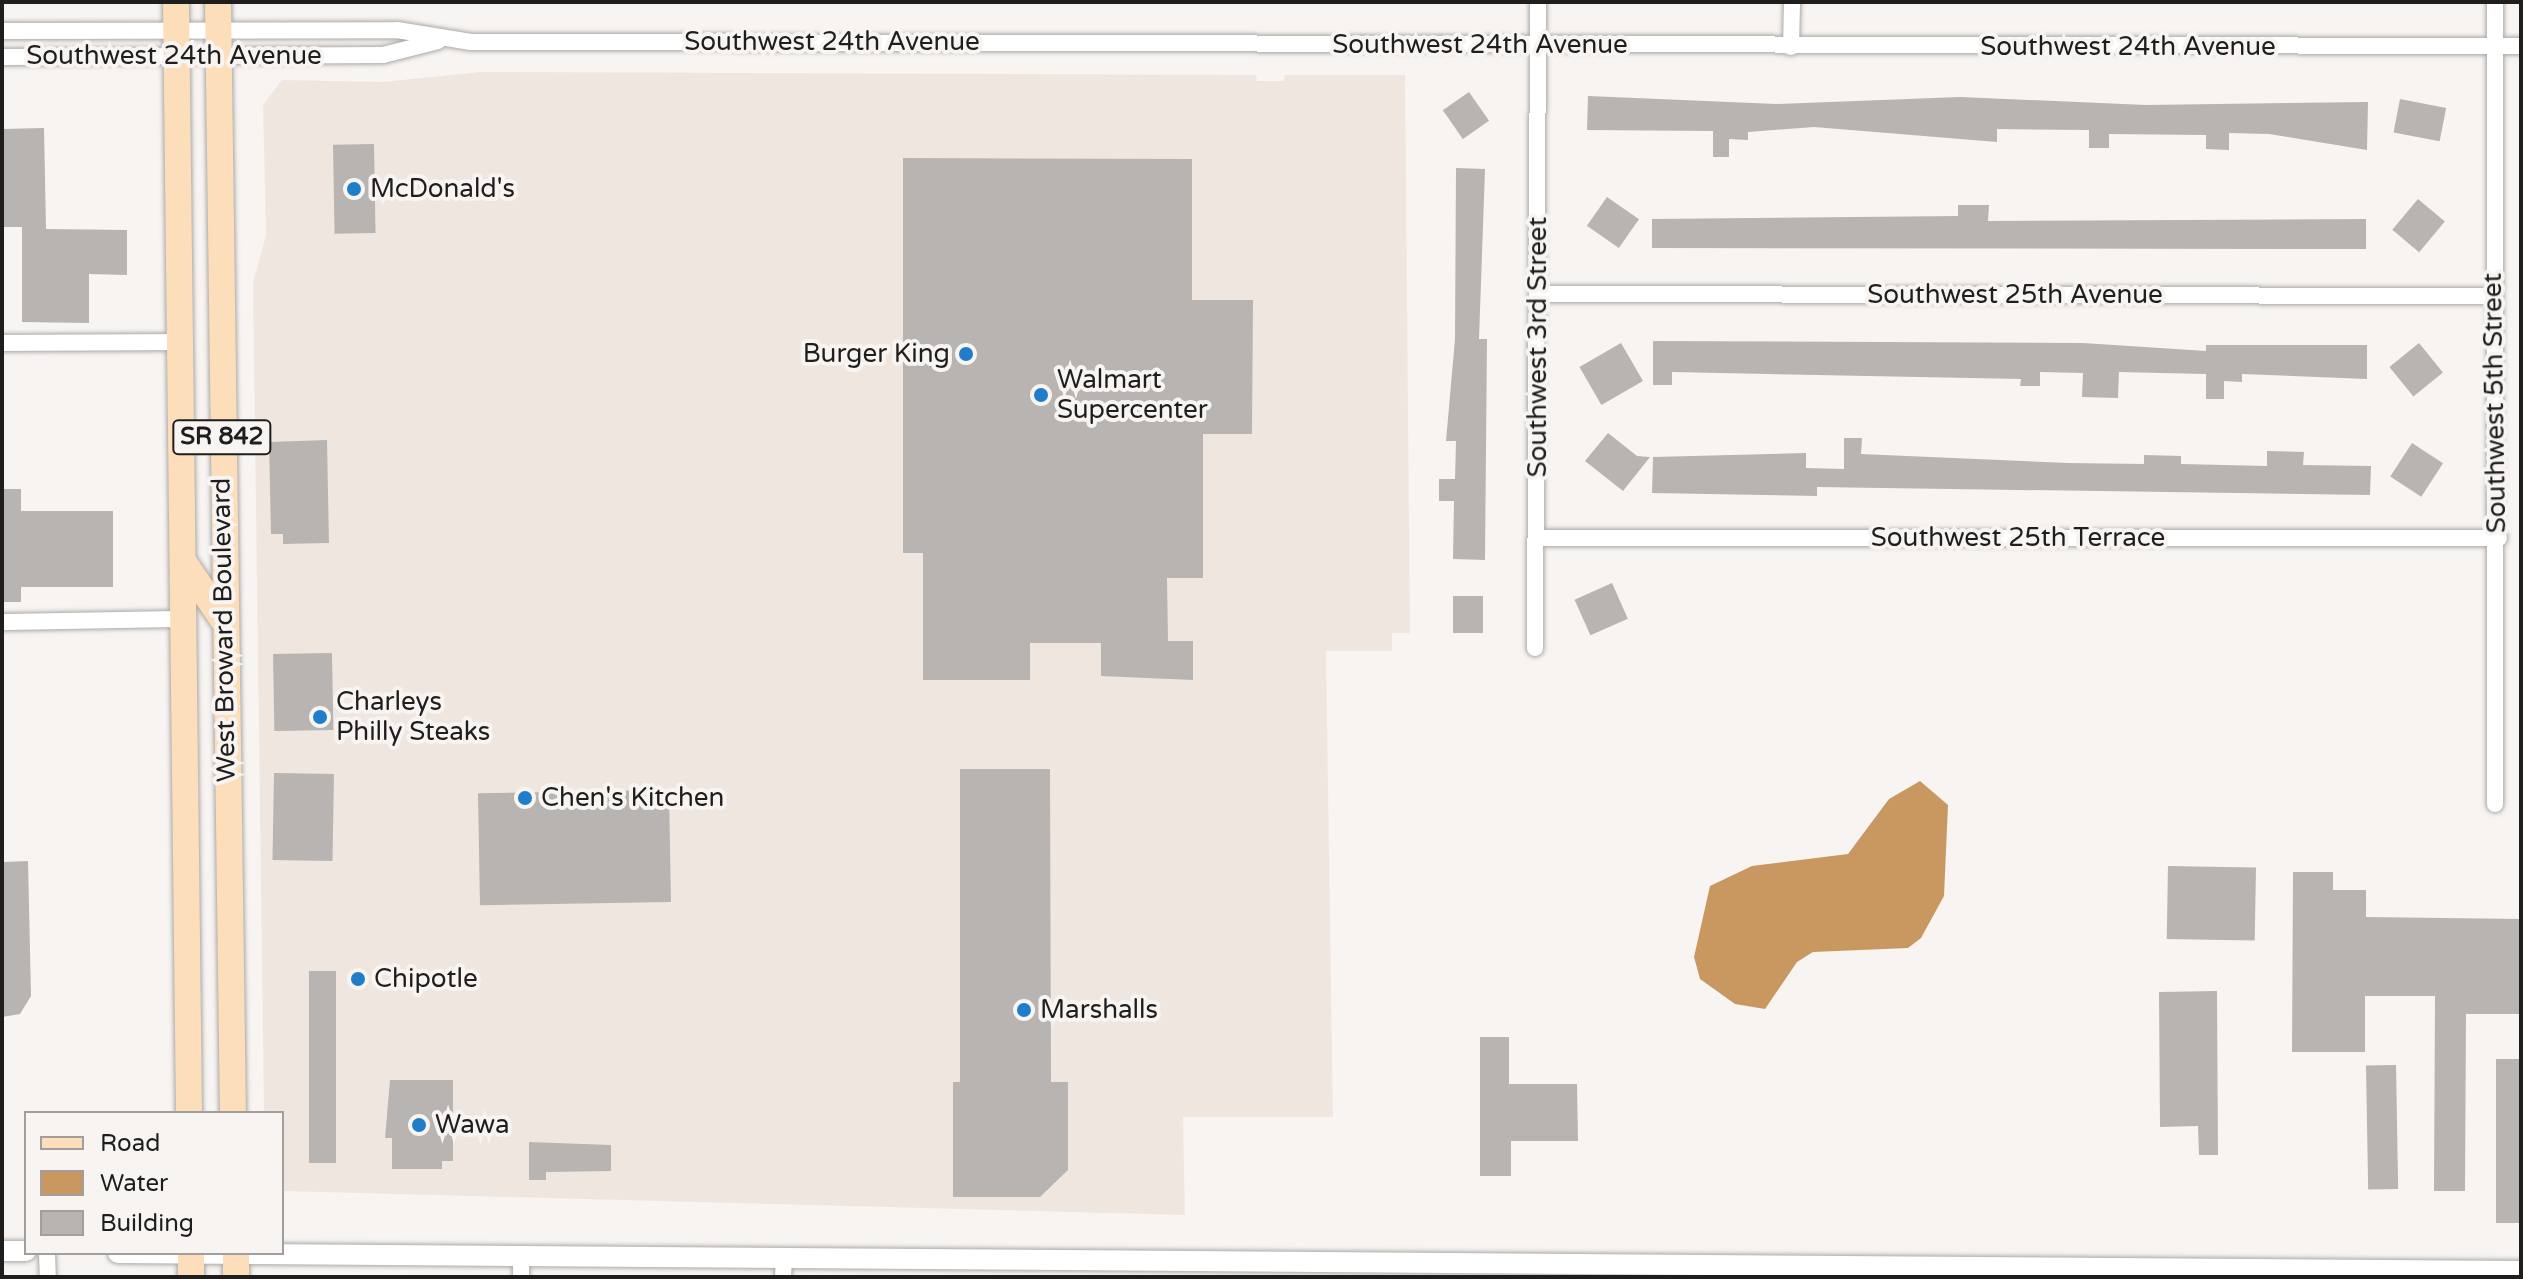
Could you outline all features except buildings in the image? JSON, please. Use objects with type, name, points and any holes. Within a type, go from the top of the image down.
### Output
[{"type":"main road","name":"West Broward Boulevard","points":[[176,2],[177,342],[189,1111]]},
{"type":"main road","name":"West Broward Boulevard","points":[[218,15],[223,620],[233,1111]]},
{"type":"main road","points":[[181,556],[223,620]]},
{"type":"street","name":"Southwest 3rd Street","points":[[1535,648],[1538,2]]},
{"type":"street","points":[[1791,47],[1792,2]]},
{"type":"street","name":"Southwest 5th Street","points":[[2495,2],[2492,296],[2499,538],[2495,804]]},
{"type":"street","name":"Southwest 24th Avenue","points":[[2,31],[176,29],[218,15],[397,30],[440,41]]},
{"type":"street","name":"Southwest 24th Avenue","points":[[2,57],[383,55],[440,41],[1791,47],[2521,46]]},
{"type":"street","name":"Southwest 25th Avenue","points":[[1538,294],[2492,296]]},
{"type":"street","points":[[2,343],[177,342]]},
{"type":"street","name":"Southwest 25th Terrace","points":[[1537,538],[2499,538]]},
{"type":"street","points":[[2,622],[182,619]]},
{"type":"street","points":[[2,1251],[24,1251]]},
{"type":"street","points":[[134,1255],[191,1262],[236,1263],[521,1254],[784,1267],[1871,1274],[2521,1271]]},
{"type":"street","points":[[521,1254],[521,1277]]},
{"type":"street","points":[[47,1255],[48,1277]]},
{"type":"shaded area","points":[[480,72],[1256,75],[1257,81],[1284,81],[1285,75],[1405,75],[1410,633],[1392,633],[1392,651],[1326,651],[1333,1117],[1183,1117],[1185,1215],[284,1191],[284,1111],[264,1111],[253,283],[266,235],[263,105],[282,80],[383,82]]},
{"type":"water","points":[[1920,781],[1948,805],[1944,896],[1921,938],[1908,948],[1813,952],[1797,962],[1765,1009],[1735,1004],[1700,979],[1694,957],[1710,886],[1752,866],[1848,854],[1889,799]]},
{"type":"place","name":"McDonald's","points":[[354,189]]},
{"type":"place","name":"Burger King","points":[[966,354]]},
{"type":"place","name":"Walmart Supercenter","points":[[1041,395]]},
{"type":"place","name":"Charleys Philly Steaks","points":[[320,717]]},
{"type":"place","name":"Chen's Kitchen","points":[[525,798]]},
{"type":"place","name":"Chipotle","points":[[358,979]]},
{"type":"place","name":"Marshalls","points":[[1024,1010]]},
{"type":"place","name":"Wawa","points":[[419,1125]]}]
